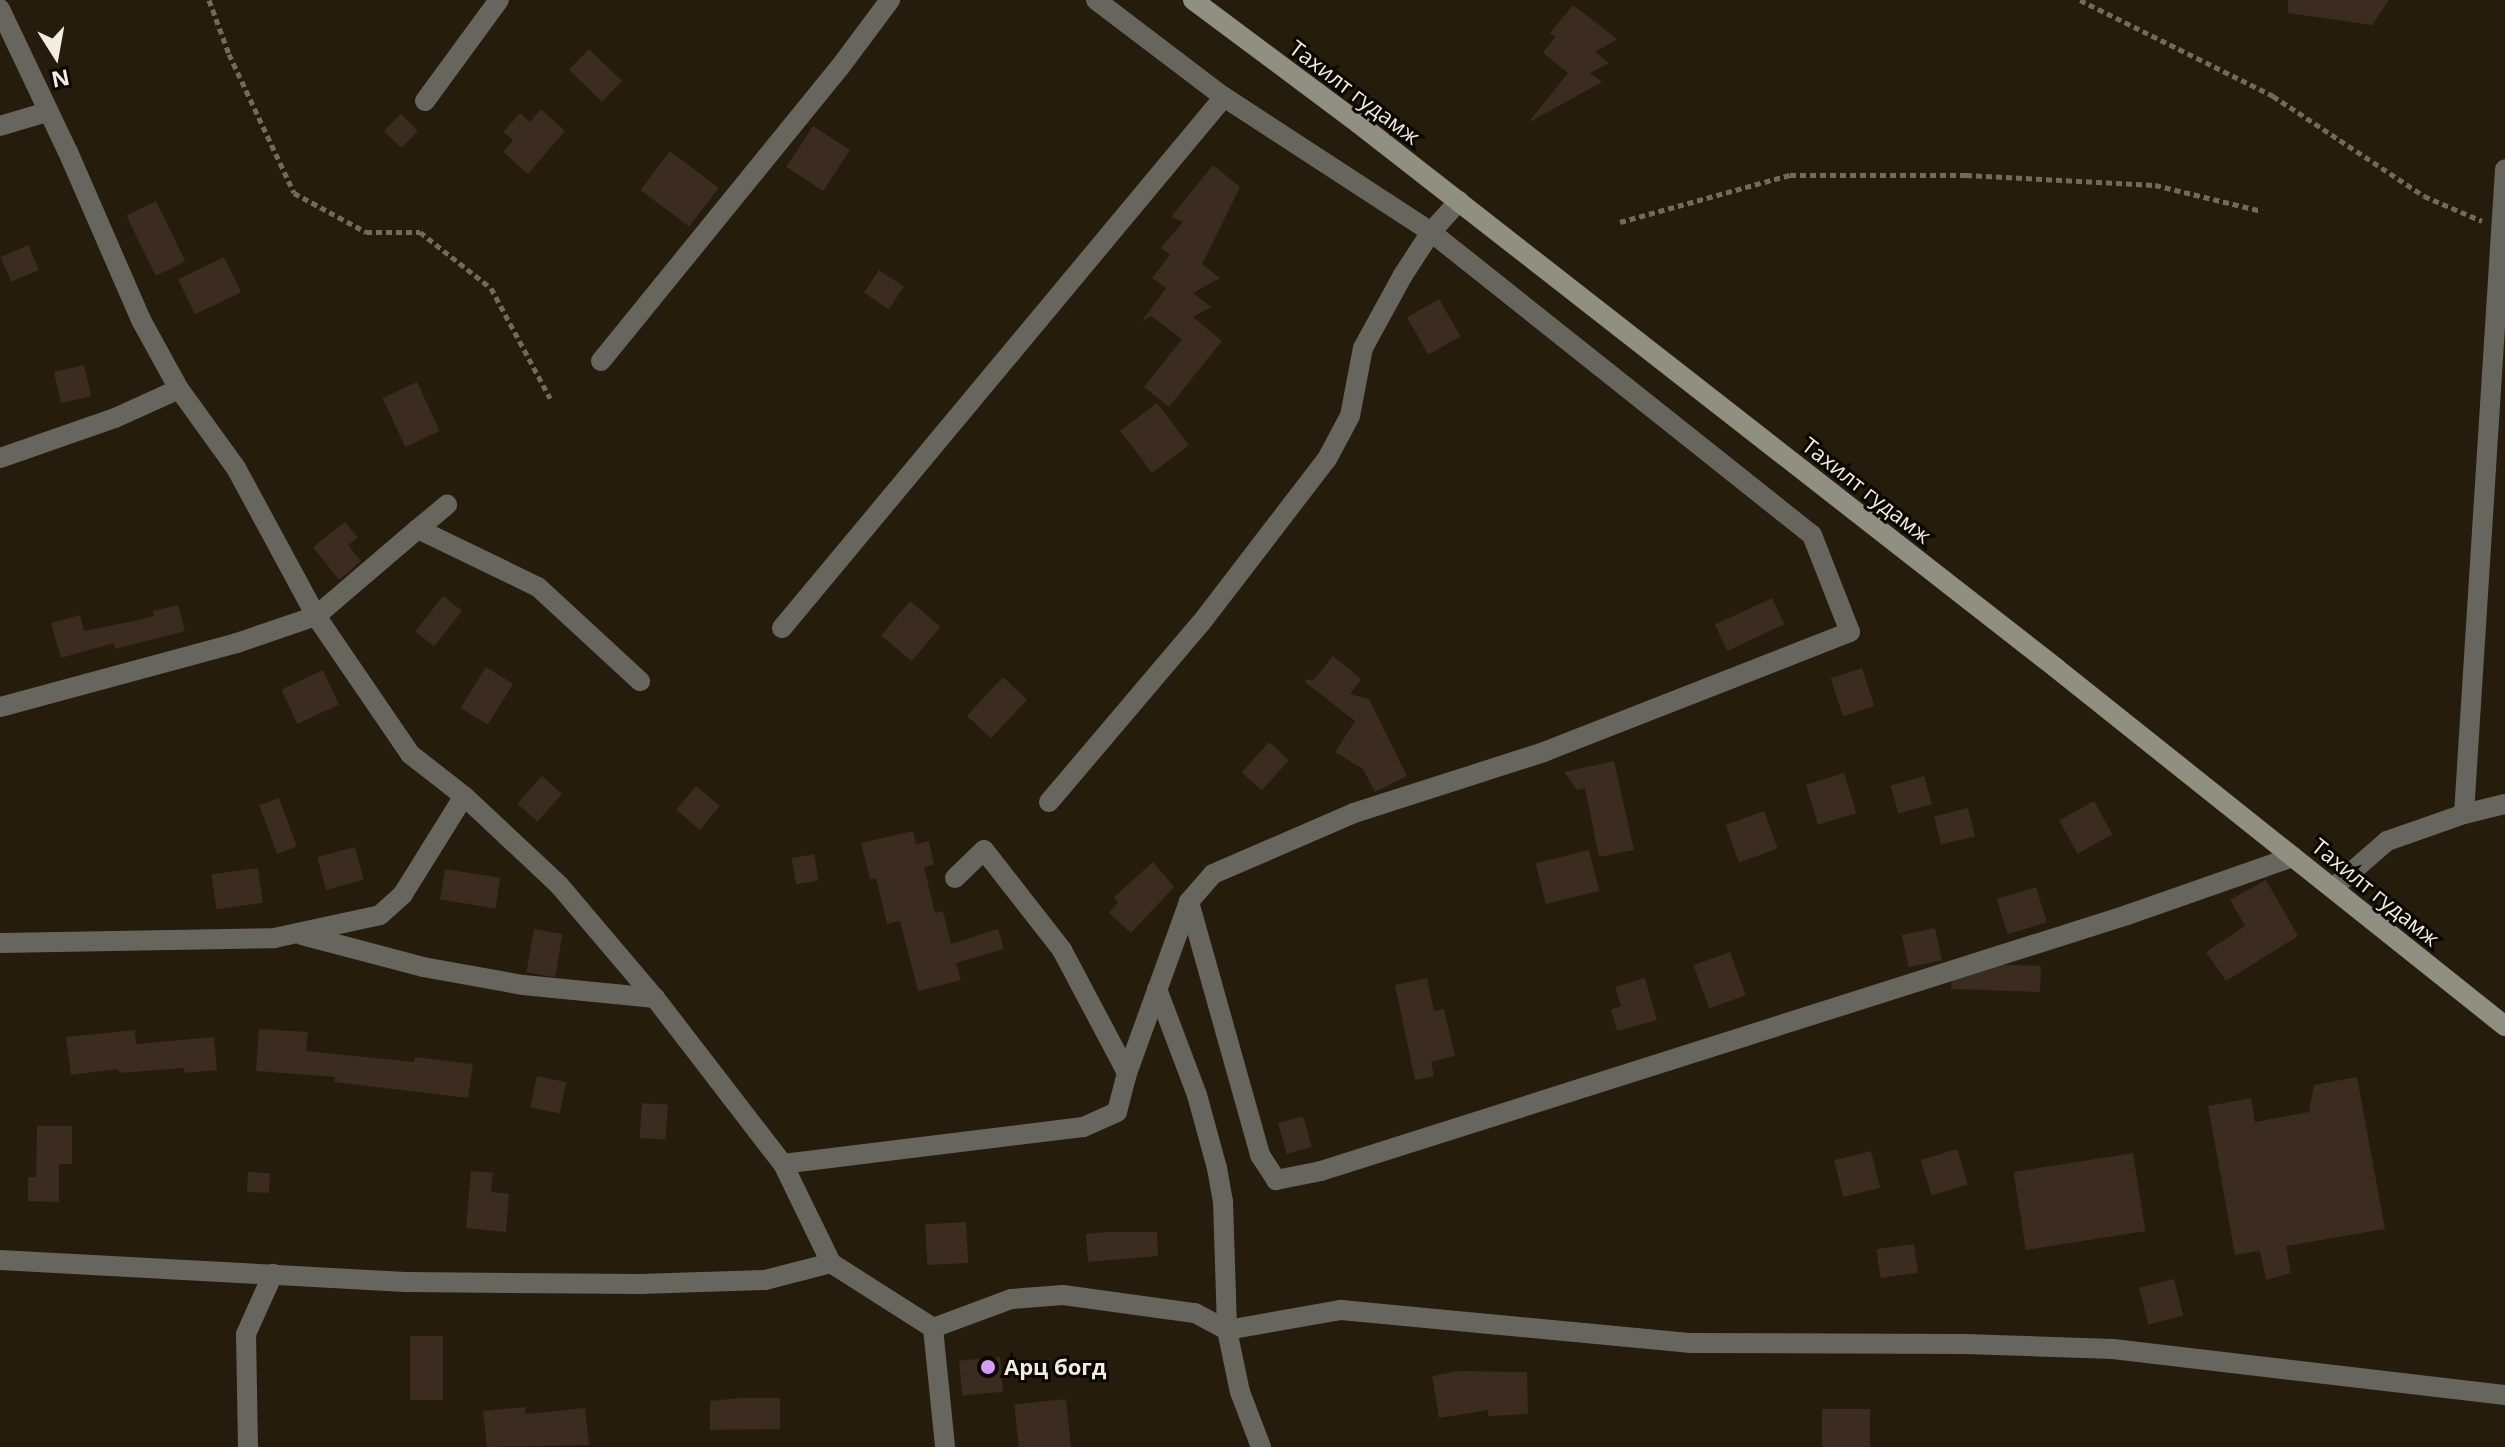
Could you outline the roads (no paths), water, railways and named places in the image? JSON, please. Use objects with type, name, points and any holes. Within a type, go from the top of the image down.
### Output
[{"type":"main road","name":"Тахилт гудамж","points":[[1193,0],[1459,201],[2505,1026]]},
{"type":"street","points":[[425,101],[499,0]]},
{"type":"street","points":[[601,361],[840,67],[890,0]]},
{"type":"street","points":[[783,1164],[1083,1127],[1117,1112],[1127,1073],[1189,902],[1213,874],[1354,813],[1544,752],[1850,632],[1812,535],[1431,232],[1224,97],[1096,0]]},
{"type":"street","points":[[0,9],[68,152],[141,320],[179,389],[236,468],[316,616],[410,754],[464,796],[559,885],[655,998],[783,1164],[831,1263],[933,1328]]},
{"type":"street","points":[[782,628],[1224,97]]},
{"type":"street","points":[[0,126],[47,112]]},
{"type":"street","points":[[2464,814],[2505,169]]},
{"type":"street","points":[[1049,802],[1201,623],[1327,459],[1350,416],[1363,348],[1431,232],[1459,201]]},
{"type":"street","points":[[0,458],[115,418],[179,389]]},
{"type":"street","points":[[0,707],[237,643],[316,616],[447,505]]},
{"type":"street","points":[[418,529],[538,587],[640,681]]},
{"type":"street","points":[[0,943],[274,938],[380,915],[403,894],[464,796]]},
{"type":"street","points":[[2333,888],[2387,841],[2464,814],[2504,806]]},
{"type":"street","points":[[955,878],[984,850],[1062,950],[1127,1073]]},
{"type":"street","points":[[1189,902],[1260,1155],[1276,1180],[1321,1171],[1549,1099],[2127,915],[2293,857]]},
{"type":"street","points":[[297,934],[437,970],[523,985],[655,998]]},
{"type":"street","points":[[1157,989],[1197,1095],[1217,1168],[1223,1201],[1227,1330],[1240,1392],[1261,1447]]},
{"type":"street","points":[[0,1260],[405,1282],[640,1284],[765,1280],[831,1263]]},
{"type":"street","points":[[248,1447],[246,1334],[273,1274]]},
{"type":"street","points":[[933,1328],[1011,1299],[1063,1295],[1195,1313],[1227,1330],[1341,1310],[1691,1343],[1964,1344],[2113,1349],[2505,1395]]},
{"type":"street","points":[[933,1328],[945,1447]]},
{"type":"place","name":"Арц богд","points":[[988,1367]]}]
